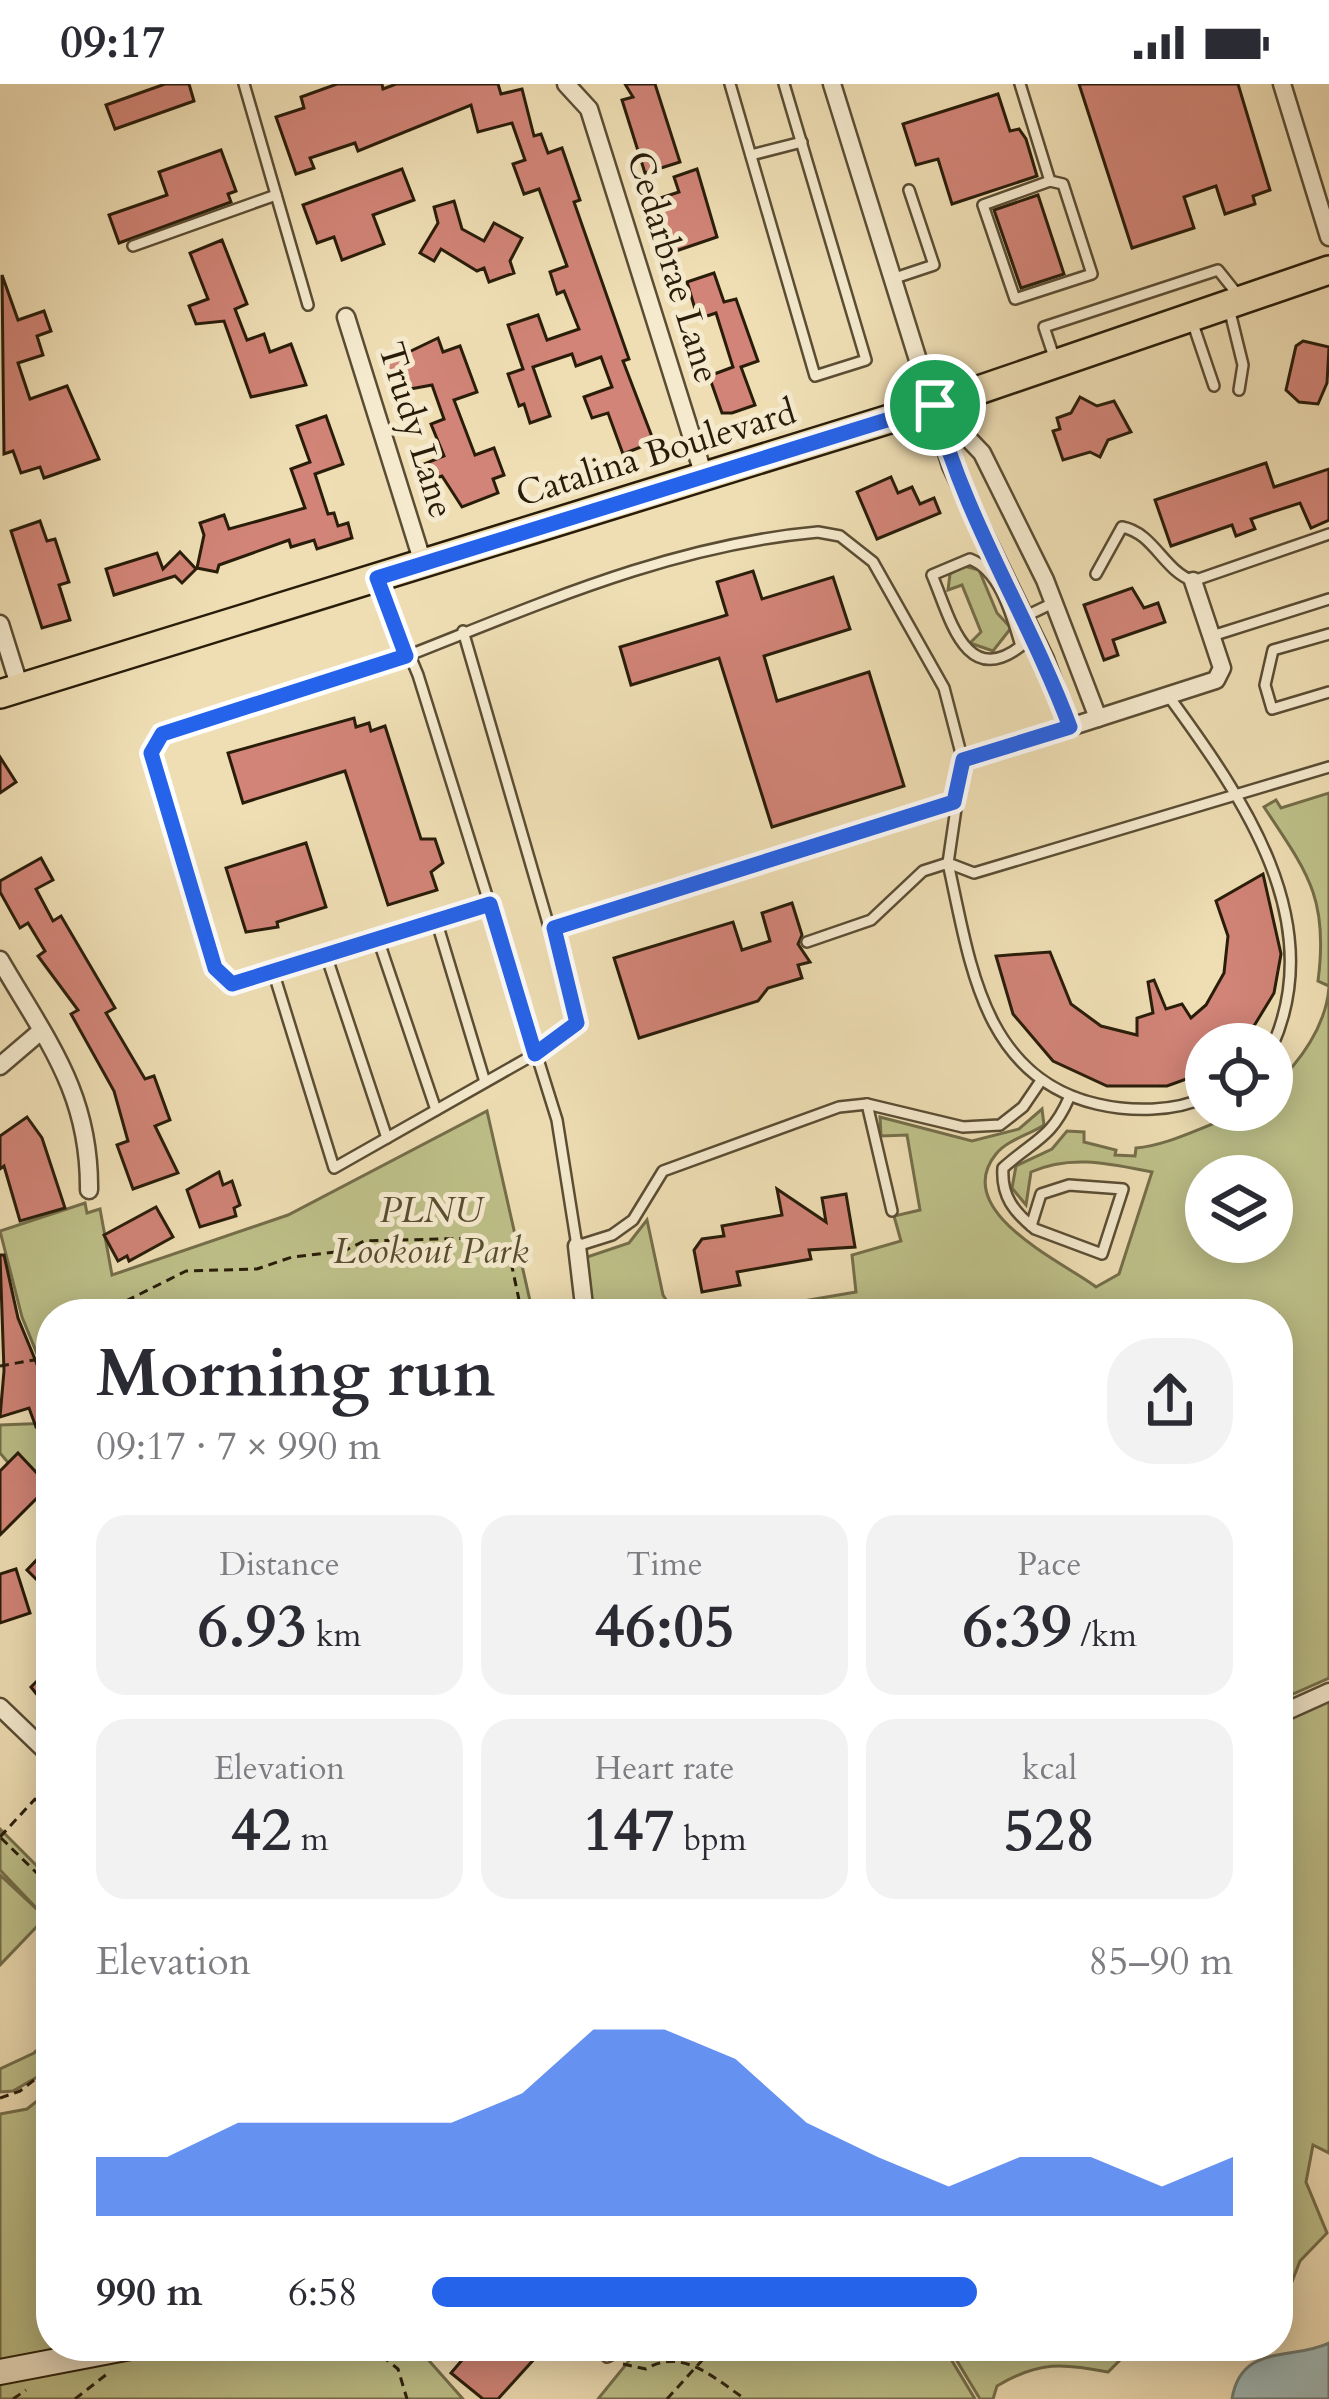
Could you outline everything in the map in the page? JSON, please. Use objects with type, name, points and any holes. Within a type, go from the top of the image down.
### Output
[{"type":"main road","name":"Catalina Boulevard","points":[[10,691],[935,405],[1329,270]]},
{"type":"street","name":"Cedarbrae Lane","points":[[566,84],[590,109],[704,476]]},
{"type":"street","points":[[832,84],[951,466],[1017,618],[1045,659],[1070,727],[1216,680],[1222,668],[1193,581]]},
{"type":"street","points":[[1282,84],[1329,237]]},
{"type":"street","name":"Trudy Lane","points":[[346,317],[423,563]]},
{"type":"street","points":[[935,405],[982,453],[1045,580],[1098,718]]},
{"type":"street","points":[[0,624],[10,691]]},
{"type":"street","points":[[0,960],[72,1084],[89,1140],[89,1190]]},
{"type":"street","points":[[0,1066],[41,1031]]},
{"type":"street","points":[[577,1246],[583,1299]]},
{"type":"street","points":[[1293,1708],[1329,1692]]},
{"type":"street","points":[[0,1707],[36,1742]]},
{"type":"street","points":[[0,2372],[58,2361]]},
{"type":"lane","points":[[244,84],[308,305]]},
{"type":"lane","points":[[730,84],[815,376],[866,360],[784,84]]},
{"type":"lane","points":[[1020,84],[1050,182]]},
{"type":"lane","points":[[751,155],[802,142]]},
{"type":"lane","points":[[1050,182],[1063,184],[1092,274],[1016,299],[983,205],[1050,182]]},
{"type":"lane","points":[[895,278],[934,265],[909,190]]},
{"type":"lane","points":[[133,246],[276,196]]},
{"type":"lane","points":[[1055,362],[1044,327],[1218,270],[1234,302],[1243,364],[1239,390]]},
{"type":"lane","points":[[1190,316],[1214,386]]},
{"type":"lane","points":[[1096,574],[1122,527],[1139,530],[1180,576],[1193,581],[1329,534]]},
{"type":"lane","points":[[490,904],[232,984],[215,968],[151,753],[162,734],[406,656],[463,631],[682,555],[791,535],[840,536],[872,562],[904,626],[933,665],[963,760],[948,863],[979,998],[1000,1039],[1040,1082],[1069,1098],[1154,1110],[1185,1102]]},
{"type":"lane","points":[[970,559],[984,565],[1017,618],[1021,646],[993,662],[978,661],[963,650],[932,575],[970,559]]},
{"type":"lane","points":[[377,578],[406,656],[418,675],[568,1163],[577,1246],[611,1235],[633,1220],[663,1171],[838,1107],[867,1104],[962,1127],[1000,1125],[1023,1107],[1040,1082]]},
{"type":"lane","points":[[1212,636],[1329,599]]},
{"type":"lane","points":[[1017,618],[1053,603]]},
{"type":"lane","points":[[273,971],[334,1168],[535,1054],[577,1023],[554,928],[463,631]]},
{"type":"lane","points":[[1329,634],[1274,650],[1265,686],[1272,710],[1329,692]]},
{"type":"lane","points":[[1170,698],[1287,866]]},
{"type":"lane","points":[[963,760],[1070,727]]},
{"type":"lane","points":[[807,942],[871,920],[923,871],[948,863],[974,873],[1329,767]]},
{"type":"lane","points":[[554,928],[954,802]]},
{"type":"lane","points":[[437,923],[485,1082]]},
{"type":"lane","points":[[378,939],[436,1110]]},
{"type":"lane","points":[[326,955],[387,1138]]},
{"type":"lane","points":[[1287,1023],[1298,1006],[1303,974]]},
{"type":"lane","points":[[1031,1226],[1041,1194],[1069,1185],[1123,1189],[1102,1254],[1031,1226],[1015,1212],[1002,1186],[1003,1168],[1041,1143],[1056,1126],[1069,1098]]},
{"type":"lane","points":[[867,1104],[892,1211]]},
{"type":"path","points":[[130,1299],[186,1271],[257,1269],[396,1238],[477,1238],[511,1262],[519,1299]]},
{"type":"path","points":[[0,1366],[36,1360]]},
{"type":"path","points":[[36,1800],[0,1837],[36,1872]]},
{"type":"path","points":[[0,2098],[20,2092],[36,2079]]},
{"type":"path","points":[[389,2361],[398,2368],[407,2399]]},
{"type":"path","points":[[623,2361],[646,2368],[658,2361]]},
{"type":"path","points":[[674,2361],[697,2367],[745,2399]]},
{"type":"path","points":[[667,2399],[702,2361]]},
{"type":"path","points":[[75,2399],[100,2380]]},
{"type":"green space","points":[[964,566],[979,570],[997,613],[1011,628],[993,651],[970,643],[981,632],[962,585],[948,590],[950,574]]},
{"type":"green space","points":[[1329,793],[1329,986],[1318,981],[1320,928],[1311,887],[1264,807],[1276,800],[1281,808]]},
{"type":"green space","points":[[1329,987],[1329,1678],[1293,1694],[1293,1299],[815,1299],[856,1292],[852,1255],[901,1241],[894,1216],[920,1210],[907,1135],[881,1136],[880,1117],[972,1141],[1019,1129],[1042,1109],[1044,1125],[996,1154],[986,1175],[988,1196],[999,1216],[1018,1234],[1096,1287],[1119,1274],[1152,1172],[1091,1162],[1061,1163],[1031,1172],[1026,1205],[1012,1188],[1016,1166],[1052,1149],[1067,1131],[1084,1132],[1084,1142],[1116,1150],[1115,1155],[1135,1156],[1136,1148],[1194,1131],[1293,1131],[1293,1066],[1323,1016]]},
{"type":"green space","name":"PLNU Lookout Park","points":[[487,1111],[530,1299],[36,1299],[36,1351],[0,1231],[85,1203],[87,1213],[100,1209],[112,1275],[288,1215]]},
{"type":"green space","points":[[647,1220],[666,1299],[591,1299],[587,1257],[629,1243]]},
{"type":"green space","points":[[36,1424],[36,1496],[0,1453],[0,1425]]},
{"type":"green space","points":[[1329,1698],[1329,2153],[1313,2145],[1306,2182],[1327,2233],[1300,2261],[1293,2279],[1293,1714]]},
{"type":"green space","points":[[0,1829],[36,1865],[36,1908],[0,1870]]},
{"type":"green space","points":[[0,1875],[36,1908],[36,1927],[0,1965]]},
{"type":"green space","points":[[34,2053],[36,2078],[13,2091],[0,2092],[0,2069]]},
{"type":"green space","points":[[36,2102],[36,2361],[429,2361],[463,2399],[0,2399],[0,2114],[27,2109]]},
{"type":"green space","points":[[629,2361],[952,2361],[975,2399],[598,2399]]},
{"type":"green space","points":[[957,2361],[1119,2361],[1108,2372],[1039,2368],[997,2386],[993,2399],[980,2399]]},
{"type":"water","points":[[1329,2343],[1329,2399],[1232,2399],[1237,2381],[1257,2361],[1293,2361],[1293,2352]]},
{"type":"building","points":[[165,84],[189,84],[194,101],[115,129],[106,105]]},
{"type":"building","points":[[337,84],[382,84],[383,89],[396,84],[498,84],[501,94],[522,89],[534,136],[541,134],[548,153],[562,148],[580,200],[574,202],[629,359],[623,361],[654,442],[623,454],[608,413],[592,418],[584,397],[612,387],[601,357],[576,366],[572,354],[533,367],[550,416],[530,423],[524,404],[519,406],[508,374],[523,369],[508,325],[538,315],[547,340],[579,329],[564,291],[557,294],[550,272],[567,266],[539,189],[524,194],[513,164],[525,160],[512,123],[478,132],[471,105],[358,151],[355,143],[310,158],[314,168],[296,174],[276,117],[304,108],[301,97]]},
{"type":"building","points":[[625,84],[655,84],[680,162],[645,173],[622,100],[633,97]]},
{"type":"building","points":[[1079,84],[1238,84],[1270,190],[1253,196],[1255,204],[1225,214],[1216,186],[1184,197],[1194,228],[1132,248]]},
{"type":"building","points":[[998,94],[1010,131],[1019,129],[1026,139],[1037,176],[952,204],[938,159],[916,165],[903,124]]},
{"type":"building","points":[[221,150],[236,191],[228,194],[231,202],[119,243],[109,215],[167,195],[159,172]]},
{"type":"building","points":[[402,169],[414,200],[373,215],[384,244],[342,260],[334,237],[317,243],[303,205]]},
{"type":"building","points":[[697,169],[717,237],[670,253],[651,201],[679,192],[674,177]]},
{"type":"building","points":[[1038,195],[1064,274],[1021,288],[994,210]]},
{"type":"building","points":[[454,201],[462,229],[484,241],[494,223],[522,238],[510,261],[514,273],[489,282],[484,268],[477,271],[441,249],[434,261],[420,253],[438,223],[434,207]]},
{"type":"building","points":[[222,240],[247,304],[235,309],[247,340],[264,334],[270,352],[291,344],[306,385],[251,397],[224,321],[196,324],[189,306],[208,299],[190,253]]},
{"type":"building","points":[[714,273],[724,302],[736,299],[758,361],[741,367],[755,405],[732,413],[722,413],[709,376],[733,367],[716,313],[698,319],[687,282]]},
{"type":"building","points":[[2,275],[18,320],[44,311],[51,331],[37,336],[43,355],[18,363],[30,399],[67,386],[99,459],[44,478],[40,467],[21,473],[13,451],[4,454]]},
{"type":"building","points":[[438,338],[443,352],[460,346],[477,392],[454,400],[475,455],[494,448],[504,475],[493,479],[498,493],[462,507],[442,476],[425,482],[419,466],[444,456],[431,424],[444,419],[432,385],[394,392],[384,364]]},
{"type":"building","points":[[1303,341],[1329,347],[1327,383],[1318,404],[1299,402],[1286,390],[1296,346]]},
{"type":"building","points":[[1080,397],[1097,406],[1114,401],[1131,432],[1108,440],[1100,457],[1090,452],[1063,460],[1053,431],[1060,429],[1057,418],[1071,413]]},
{"type":"building","points":[[326,416],[343,464],[315,474],[328,514],[334,513],[338,526],[348,523],[352,538],[317,549],[314,540],[291,547],[289,540],[219,565],[217,572],[197,568],[204,535],[200,523],[224,515],[229,529],[305,508],[291,469],[310,462],[297,426]]},
{"type":"building","points":[[1266,463],[1274,487],[1329,469],[1329,520],[1311,528],[1300,503],[1251,519],[1255,529],[1236,536],[1232,525],[1171,546],[1155,500]]},
{"type":"building","points":[[891,477],[898,493],[912,487],[920,504],[934,498],[940,513],[877,539],[857,492]]},
{"type":"building","points":[[40,521],[47,541],[55,539],[69,582],[59,585],[70,620],[42,628],[11,531]]},
{"type":"building","points":[[180,552],[196,569],[182,583],[175,576],[114,595],[106,569],[157,553],[163,569]]},
{"type":"building","points":[[753,571],[762,599],[833,577],[850,629],[764,656],[777,701],[869,672],[904,786],[772,827],[719,658],[631,685],[620,647],[727,615],[717,582]]},
{"type":"building","points":[[1132,588],[1144,608],[1158,603],[1165,622],[1113,640],[1118,655],[1104,660],[1084,605]]},
{"type":"building","points":[[354,718],[356,727],[369,723],[371,731],[385,726],[421,839],[435,839],[443,863],[431,872],[437,890],[388,905],[345,771],[243,803],[228,753]]},
{"type":"building","points":[[0,757],[16,782],[0,793]]},
{"type":"building","points":[[306,843],[326,907],[277,922],[278,927],[246,932],[226,868]]},
{"type":"building","points":[[41,858],[53,880],[36,889],[53,921],[61,916],[115,1008],[106,1013],[145,1079],[154,1076],[170,1120],[155,1126],[178,1173],[133,1189],[117,1145],[128,1141],[114,1091],[71,1014],[78,1010],[38,956],[45,951],[28,923],[20,928],[0,892],[0,881]]},
{"type":"building","points":[[1263,874],[1281,954],[1274,993],[1256,1023],[1185,1023],[1185,1080],[1167,1086],[1107,1086],[1053,1061],[1013,1014],[996,956],[1050,952],[1071,1004],[1101,1026],[1137,1035],[1137,1018],[1153,1013],[1148,982],[1154,980],[1166,1009],[1182,1004],[1191,1018],[1206,1005],[1224,973],[1228,936],[1216,901]]},
{"type":"building","points":[[792,903],[802,935],[798,944],[810,962],[798,965],[802,978],[768,988],[758,1001],[639,1038],[614,958],[733,922],[742,950],[770,941],[762,913]]},
{"type":"building","points":[[27,1117],[42,1138],[65,1208],[20,1221],[4,1166],[0,1169],[0,1136]]},
{"type":"building","points":[[219,1172],[223,1185],[232,1181],[240,1205],[234,1208],[236,1216],[200,1227],[187,1190]]},
{"type":"building","points":[[777,1189],[826,1222],[822,1198],[846,1194],[855,1247],[809,1250],[811,1259],[737,1272],[740,1285],[702,1292],[694,1250],[702,1239],[724,1236],[722,1226],[782,1215]]},
{"type":"building","points":[[156,1207],[173,1237],[129,1261],[127,1256],[118,1261],[104,1235]]},
{"type":"building","points":[[0,1255],[4,1255],[18,1318],[36,1362],[36,1427],[29,1408],[0,1417],[4,1371]]},
{"type":"building","points":[[18,1453],[36,1472],[36,1499],[0,1535],[0,1471]]},
{"type":"building","points":[[16,1569],[30,1613],[0,1623],[0,1574]]},
{"type":"building","points":[[461,2361],[532,2361],[498,2399],[483,2399],[451,2373]]},
{"type":"route","points":[[935,405],[951,466],[1021,618],[1045,659],[1070,727],[963,760],[954,802],[554,928],[577,1023],[570,1033],[535,1054],[490,904],[232,984],[215,968],[151,753],[162,734],[406,656],[377,578],[935,405]]}]
